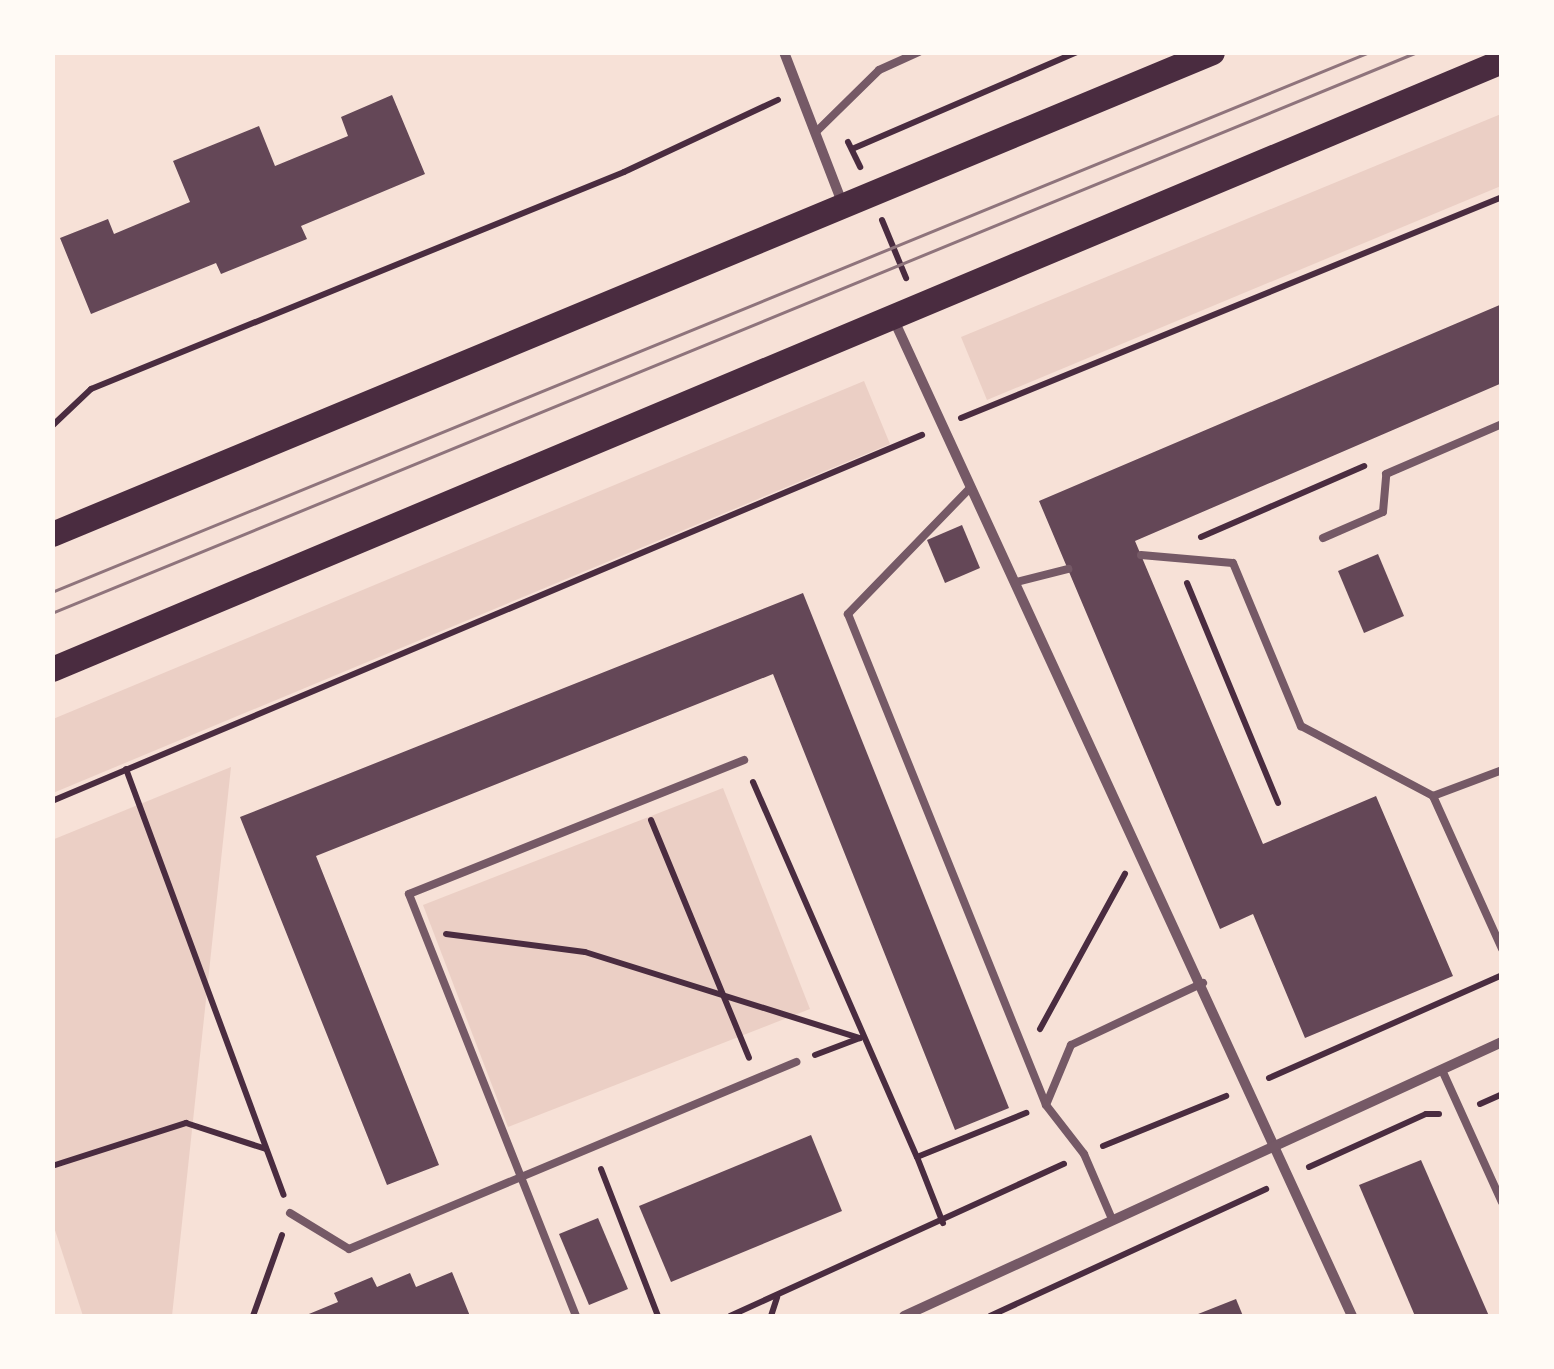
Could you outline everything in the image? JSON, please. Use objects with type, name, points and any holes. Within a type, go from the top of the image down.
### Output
[{"type":"main road","points":[[52,534],[1212,52]]},
{"type":"main road","points":[[52,669],[1502,60]]},
{"type":"street","points":[[784,52],[844,206]]},
{"type":"street","points":[[892,316],[1251,1086],[1352,1316]]},
{"type":"street","points":[[904,1316],[1502,1042]]},
{"type":"lane","points":[[816,132],[879,70],[920,52]]},
{"type":"lane","points":[[1323,538],[1383,512],[1386,474],[1502,424]]},
{"type":"lane","points":[[972,487],[848,614],[1046,1105],[1084,1154],[1112,1219]]},
{"type":"lane","points":[[1141,556],[1232,563],[1301,726],[1434,796],[1502,949]]},
{"type":"lane","points":[[1016,582],[1068,570]]},
{"type":"lane","points":[[576,1316],[516,1178],[409,894],[744,760]]},
{"type":"lane","points":[[1434,796],[1502,770]]},
{"type":"lane","points":[[1046,1105],[1071,1045],[1203,983]]},
{"type":"lane","points":[[290,1213],[350,1249],[796,1062]]},
{"type":"lane","points":[[1442,1070],[1502,1202]]},
{"type":"path","points":[[852,149],[1077,52]]},
{"type":"path","points":[[52,426],[90,389],[624,172],[800,90]]},
{"type":"path","points":[[52,801],[943,426],[1502,197]]},
{"type":"path","points":[[1278,803],[1173,549],[1374,462]]},
{"type":"path","points":[[744,760],[943,1223]]},
{"type":"path","points":[[126,770],[290,1213],[253,1316]]},
{"type":"path","points":[[646,810],[757,1078]]},
{"type":"path","points":[[1025,1054],[1076,969],[1111,888],[1143,854]]},
{"type":"path","points":[[423,932],[585,952],[861,1038]]},
{"type":"path","points":[[730,1316],[943,1223],[1084,1154],[1251,1086],[1502,975]]},
{"type":"path","points":[[796,1062],[861,1038]]},
{"type":"path","points":[[990,1316],[1426,1114],[1460,1114],[1502,1094]]},
{"type":"path","points":[[917,1157],[1046,1105]]},
{"type":"path","points":[[52,1166],[186,1124],[267,1150]]},
{"type":"path","points":[[594,1149],[658,1316]]},
{"type":"path","points":[[770,1316],[778,1297]]},
{"type":"shaded area","points":[[1501,114],[1501,186],[987,400],[961,337]]},
{"type":"shaded area","points":[[864,381],[890,444],[53,793],[53,719]]},
{"type":"shaded area","points":[[231,767],[172,1316],[83,1316],[53,1224],[52,840]]},
{"type":"shaded area","points":[[723,788],[810,1009],[508,1127],[423,905]]},
{"type":"building","points":[[392,95],[425,174],[301,226],[307,239],[221,274],[216,263],[91,314],[60,238],[108,219],[114,234],[190,202],[173,161],[259,126],[275,166],[348,136],[341,117]]},
{"type":"building","points":[[1502,304],[1502,383],[1135,541],[1263,844],[1376,796],[1453,976],[1305,1038],[1253,914],[1220,929],[1039,501]]},
{"type":"building","points":[[962,525],[980,568],[945,583],[927,540]]},
{"type":"building","points":[[1378,554],[1404,616],[1364,633],[1338,571]]},
{"type":"building","points":[[803,593],[1009,1108],[955,1130],[773,674],[316,856],[439,1165],[387,1185],[240,817]]},
{"type":"building","points":[[811,1135],[842,1211],[671,1282],[639,1206]]},
{"type":"building","points":[[1421,1160],[1489,1316],[1415,1316],[1359,1185]]},
{"type":"building","points":[[598,1218],[628,1289],[589,1305],[559,1234]]},
{"type":"building","points":[[452,1272],[470,1316],[304,1316],[338,1302],[334,1293],[372,1277],[377,1287],[410,1273],[416,1287]]},
{"type":"building","points":[[1236,1299],[1243,1316],[1193,1316]]},
{"type":"tram line","points":[[52,592],[1369,52]]},
{"type":"tram line","points":[[52,613],[1417,52]]}]
